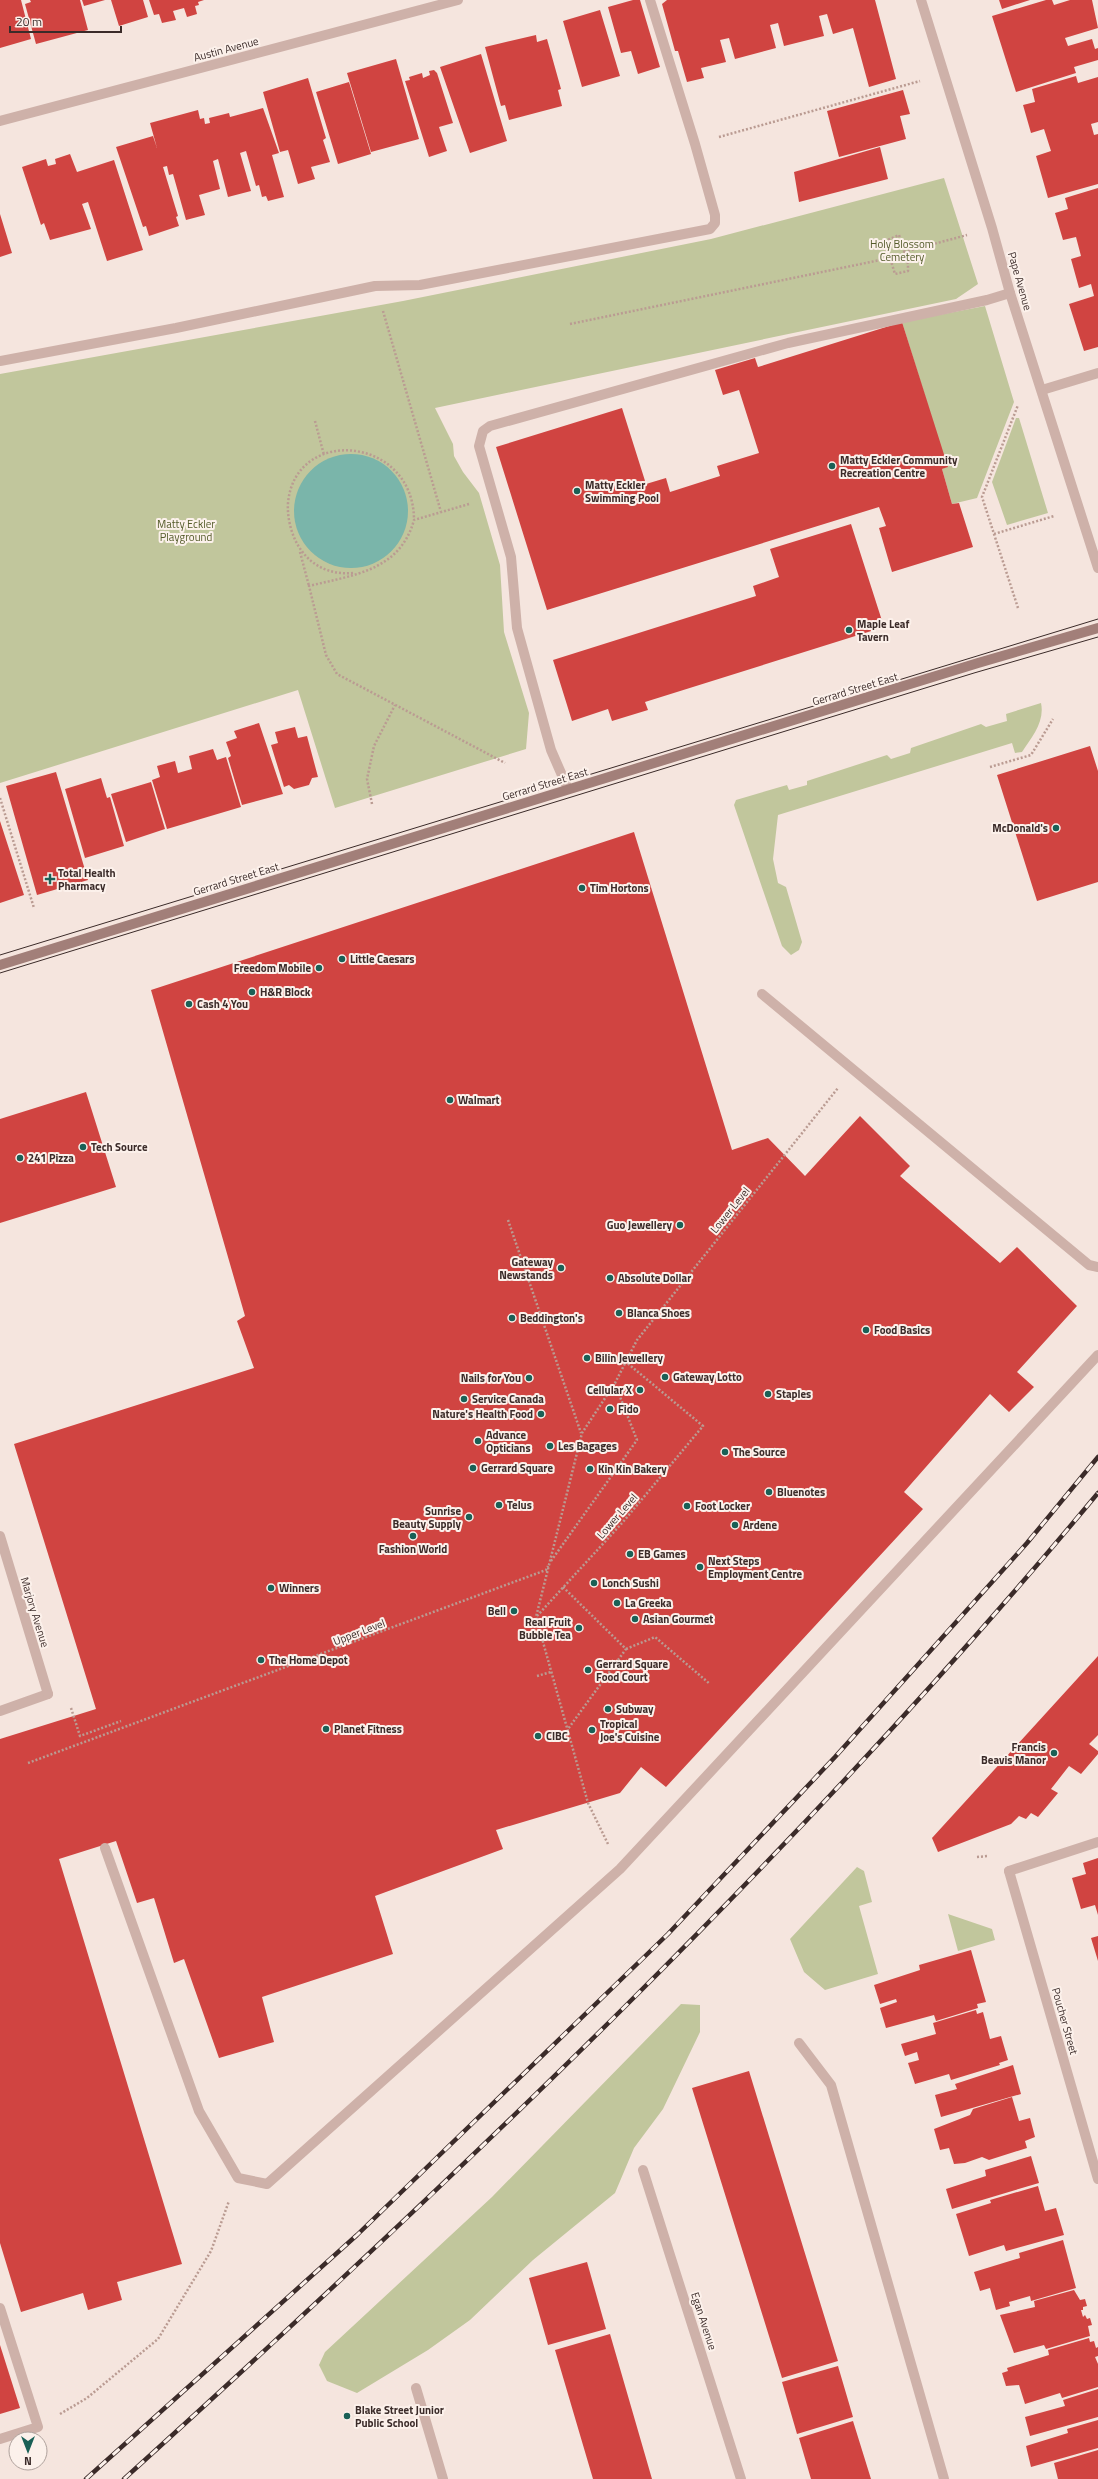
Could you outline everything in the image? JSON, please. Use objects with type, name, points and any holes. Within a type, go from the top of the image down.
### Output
[{"type":"main road","name":"Gerrard Street East","points":[[0,965],[568,789],[1098,628]]},
{"type":"street","name":"Austin Avenue","points":[[0,122],[458,0]]},
{"type":"street","points":[[0,361],[176,328],[376,286],[420,285],[710,229],[715,223],[715,215],[695,144],[650,0]]},
{"type":"street","name":"Pape Avenue","points":[[922,0],[992,228],[1010,293],[1098,568]]},
{"type":"street","points":[[568,789],[551,750],[516,628],[511,557],[479,446],[483,431],[490,426],[788,343],[987,300],[1010,293]]},
{"type":"street","points":[[1042,390],[1098,372]]},
{"type":"street","points":[[762,994],[1028,1216],[1090,1265],[1098,1267]]},
{"type":"street","points":[[105,1848],[199,2111],[238,2178],[268,2184],[620,1869],[1098,1354]]},
{"type":"street","name":"Marjory Avenue","points":[[0,1536],[48,1694],[0,1710]]},
{"type":"street","name":"Poucher Street","points":[[1098,1842],[1009,1871],[1098,2179]]},
{"type":"street","points":[[799,2043],[831,2085],[944,2479]]},
{"type":"street","name":"Egan Avenue","points":[[643,2170],[741,2479]]},
{"type":"street","points":[[0,2308],[38,2427],[0,2439]]},
{"type":"street","points":[[416,2388],[443,2479]]},
{"type":"path","points":[[695,144],[921,81]]},
{"type":"path","points":[[899,235],[908,271],[895,274],[890,258],[883,242],[899,235]]},
{"type":"path","points":[[904,252],[967,235]]},
{"type":"path","points":[[570,324],[890,258]]},
{"type":"path","points":[[376,286],[441,512]]},
{"type":"path","points":[[1018,405],[982,498],[1018,608]]},
{"type":"path","points":[[315,421],[324,455]]},
{"type":"path","points":[[309,586],[359,573],[383,564],[392,557],[403,544],[414,520],[412,502],[408,490],[396,471],[388,463],[368,452],[358,450],[333,452],[324,455],[302,470],[295,481],[289,497],[289,521],[300,548],[309,586],[326,656],[334,672],[505,763]]},
{"type":"path","points":[[414,520],[494,497]]},
{"type":"path","points":[[994,534],[1054,516]]},
{"type":"path","points":[[300,548],[308,559],[320,568],[341,574],[359,573]]},
{"type":"path","points":[[372,804],[368,779],[374,746],[395,705]]},
{"type":"path","points":[[990,767],[1031,755],[1053,719]]},
{"type":"path","points":[[0,798],[34,908]]},
{"type":"path","name":"Lower Level","points":[[620,1869],[588,1803],[536,1617],[582,1433],[615,1383],[636,1340],[852,1070]]},
{"type":"path","points":[[508,1220],[582,1433]]},
{"type":"path","name":"Lower Level","points":[[536,1617],[623,1522],[704,1426],[626,1362]]},
{"type":"path","name":"Upper Level","points":[[28,1763],[546,1570],[637,1440],[615,1383]]},
{"type":"path","points":[[563,1588],[626,1649]]},
{"type":"path","points":[[567,1730],[626,1649],[655,1637],[710,1684]]},
{"type":"path","points":[[538,1676],[551,1672]]},
{"type":"path","points":[[71,1708],[80,1736],[121,1721]]},
{"type":"path","points":[[38,2427],[87,2398],[158,2339],[211,2251],[238,2178]]},
{"type":"green space","name":"Matty Eckler Playground","points":[[944,178],[978,284],[956,299],[435,408],[453,444],[454,456],[463,472],[479,493],[500,565],[504,632],[529,713],[526,749],[335,808],[298,690],[0,783],[0,374],[403,301],[711,239]]},
{"type":"green space","points":[[985,306],[1014,402],[977,498],[952,504],[942,469],[947,467],[902,322]]},
{"type":"green space","points":[[1016,418],[1019,418],[1048,513],[1007,525],[992,482]]},
{"type":"green space","points":[[1041,703],[1041,717],[1037,729],[1022,752],[1015,753],[1012,743],[778,815],[773,859],[778,883],[786,887],[802,942],[799,950],[791,955],[782,946],[734,805],[736,800],[787,785],[789,790],[807,785],[807,781],[887,755],[891,759],[910,753],[911,748],[981,724],[986,727],[1007,721],[1006,714]]},
{"type":"green space","points":[[857,1867],[864,1871],[872,1902],[859,1906],[878,1974],[825,1990],[804,1972],[790,1939]]},
{"type":"green space","points":[[948,1914],[992,1929],[995,1940],[958,1951]]},
{"type":"green space","points":[[681,2004],[700,2005],[700,2032],[663,2109],[634,2148],[615,2193],[533,2260],[470,2320],[428,2350],[357,2393],[327,2381],[319,2365],[325,2352],[492,2197]]},
{"type":"water","points":[[351,454],[362,455],[373,459],[383,464],[391,471],[398,479],[403,489],[407,500],[407,522],[403,533],[398,543],[391,551],[383,558],[373,563],[362,567],[351,568],[340,567],[329,563],[319,558],[311,551],[304,543],[299,533],[295,522],[294,511],[295,500],[299,489],[304,479],[311,471],[319,464],[329,459],[340,455]]},
{"type":"building","points":[[0,0],[21,0],[31,39],[0,48]]},
{"type":"building","points":[[30,0],[80,0],[88,30],[36,44],[25,4],[31,2]]},
{"type":"building","points":[[82,0],[105,0],[84,6]]},
{"type":"building","points":[[111,0],[143,0],[148,17],[119,26]]},
{"type":"building","points":[[149,0],[204,0],[198,2],[199,5],[195,6],[197,14],[187,17],[184,8],[173,11],[176,20],[162,23],[159,14],[154,15]]},
{"type":"building","points":[[633,0],[640,0],[660,67],[638,74],[631,51],[621,53],[608,7]]},
{"type":"building","points":[[667,0],[875,0],[896,79],[869,87],[853,28],[833,34],[827,14],[819,16],[824,36],[784,46],[778,23],[770,25],[776,48],[735,59],[729,38],[720,40],[726,62],[701,68],[704,78],[687,82],[678,51],[675,51],[662,4]]},
{"type":"building","points":[[999,0],[1030,0],[1002,9]]},
{"type":"building","points":[[1046,0],[1052,0],[1054,5],[1070,0],[1092,0],[1098,28],[1065,38],[1068,46],[1092,39],[1095,49],[1098,48],[1098,60],[1074,67],[1076,73],[1016,92],[992,16]]},
{"type":"building","points":[[600,10],[620,76],[582,87],[563,21]]},
{"type":"building","points":[[536,35],[537,42],[547,39],[561,89],[558,90],[562,106],[509,120],[505,105],[501,106],[485,47]]},
{"type":"building","points":[[481,54],[507,141],[470,153],[440,67]]},
{"type":"building","points":[[396,59],[419,139],[371,152],[347,73]]},
{"type":"building","points":[[434,70],[437,73],[453,123],[439,127],[447,151],[429,157],[405,81],[410,80],[409,77],[422,73],[423,78],[430,75],[429,71]]},
{"type":"building","points":[[1076,76],[1078,83],[1098,77],[1098,122],[1091,124],[1094,135],[1098,134],[1098,184],[1048,198],[1036,156],[1051,151],[1044,129],[1031,133],[1023,105],[1035,102],[1032,89]]},
{"type":"building","points":[[308,78],[326,138],[323,140],[330,162],[311,167],[315,179],[298,184],[288,150],[280,152],[263,92]]},
{"type":"building","points":[[349,82],[371,154],[338,164],[316,92]]},
{"type":"building","points":[[903,90],[910,114],[900,116],[906,139],[839,157],[827,111]]},
{"type":"building","points":[[263,108],[279,153],[272,155],[284,197],[268,201],[266,196],[262,197],[259,185],[256,186],[246,151],[240,153],[251,191],[228,197],[218,159],[213,161],[220,189],[199,195],[205,215],[186,220],[173,174],[169,175],[167,166],[163,167],[178,216],[176,217],[179,226],[149,236],[146,226],[143,227],[116,147],[153,136],[157,148],[150,123],[198,110],[200,119],[204,118],[205,124],[210,123],[209,118],[229,113],[230,117]]},
{"type":"building","points":[[880,147],[888,179],[799,202],[794,172]]},
{"type":"building","points":[[70,154],[77,172],[114,160],[143,250],[107,261],[88,202],[82,204],[91,229],[50,240],[44,223],[41,225],[22,167],[46,159],[48,166],[56,164],[55,159]]},
{"type":"building","points":[[1098,188],[1098,347],[1084,351],[1069,304],[1094,296],[1091,284],[1079,288],[1071,259],[1081,256],[1076,237],[1063,240],[1055,213],[1068,209],[1065,198]]},
{"type":"building","points":[[0,214],[12,253],[0,257]]},
{"type":"building","name":"Matty Eckler Community Recreation Centre","points":[[902,322],[948,467],[942,469],[952,504],[959,503],[973,547],[892,572],[879,528],[886,526],[879,507],[547,610],[496,447],[622,408],[646,484],[666,478],[670,492],[720,476],[717,466],[759,453],[739,390],[723,395],[715,370],[755,358],[758,367]]},
{"type":"building","points":[[851,524],[884,627],[645,702],[648,710],[612,721],[608,709],[572,721],[553,660],[756,596],[753,586],[779,577],[770,549]]},
{"type":"building","points":[[259,723],[283,794],[242,805],[228,758],[231,756],[226,742],[237,738],[234,731]]},
{"type":"building","points":[[295,727],[298,738],[307,736],[318,777],[312,778],[309,785],[294,789],[289,785],[284,787],[271,745],[278,743],[275,732]]},
{"type":"building","name":"McDonald's","points":[[1090,746],[1098,771],[1098,882],[1037,901],[997,775]]},
{"type":"building","points":[[213,749],[217,760],[226,757],[241,807],[167,829],[152,780],[160,777],[157,766],[175,761],[178,773],[192,769],[189,756]]},
{"type":"building","points":[[56,772],[88,880],[37,895],[6,786]]},
{"type":"building","points":[[101,778],[107,798],[110,797],[124,846],[85,858],[65,789]]},
{"type":"building","points":[[151,782],[165,829],[126,842],[111,794]]},
{"type":"building","points":[[0,821],[24,895],[0,903]]},
{"type":"building","name":"Gerrard Square","points":[[634,832],[732,1150],[768,1138],[805,1176],[860,1116],[910,1166],[900,1176],[1000,1263],[1017,1247],[1077,1306],[1017,1372],[1034,1387],[1009,1412],[990,1394],[904,1492],[923,1509],[666,1787],[641,1767],[620,1793],[496,1830],[503,1849],[375,1896],[393,1954],[262,1997],[274,2042],[219,2058],[184,1959],[174,1963],[154,1898],[137,1903],[116,1841],[59,1859],[182,2264],[117,2282],[122,2300],[88,2310],[83,2293],[21,2312],[0,2243],[0,1739],[96,1709],[14,1444],[254,1368],[237,1321],[245,1316],[151,990]]},
{"type":"building","points":[[86,1092],[116,1187],[0,1223],[0,1119]]},
{"type":"building","name":"Francis Beavis Manor","points":[[1098,1656],[1098,1735],[1089,1744],[1098,1751],[1098,1754],[1081,1774],[1069,1766],[1051,1789],[1058,1793],[1038,1817],[1031,1813],[1026,1819],[1019,1816],[1011,1824],[938,1852],[932,1838]]},
{"type":"building","points":[[1098,1858],[1098,1915],[1095,1905],[1081,1909],[1072,1878],[1086,1874],[1083,1863]]},
{"type":"building","points":[[1098,1936],[1098,1961],[1091,1938]]},
{"type":"building","points":[[971,1950],[986,2002],[977,2004],[978,2008],[936,2021],[934,2015],[886,2028],[880,2008],[897,2002],[896,1999],[880,2004],[874,1985],[920,1970],[919,1965]]},
{"type":"building","points":[[976,2010],[977,2014],[983,2012],[990,2039],[1001,2036],[1008,2060],[999,2063],[1000,2065],[951,2080],[949,2074],[915,2084],[908,2063],[919,2060],[917,2052],[905,2056],[901,2044],[936,2034],[933,2023]]},
{"type":"building","points":[[1013,2065],[1021,2094],[941,2117],[935,2095],[957,2089],[955,2084]]},
{"type":"building","points":[[749,2071],[838,2361],[782,2378],[692,2088]]},
{"type":"building","points":[[1012,2097],[1019,2121],[1030,2118],[1035,2137],[1025,2141],[1027,2148],[989,2160],[982,2157],[965,2163],[954,2164],[949,2148],[940,2150],[934,2129],[970,2115],[973,2109]]},
{"type":"building","points":[[1031,2156],[1039,2183],[952,2209],[946,2189],[986,2176],[985,2170]]},
{"type":"building","points":[[1038,2186],[1045,2211],[1056,2208],[1064,2235],[1006,2251],[1004,2245],[969,2256],[956,2214],[991,2203],[990,2200]]},
{"type":"building","points":[[1063,2240],[1076,2288],[1031,2301],[1030,2296],[1009,2302],[1010,2306],[996,2310],[990,2288],[980,2291],[974,2272],[1020,2258],[1019,2253]]},
{"type":"building","points":[[587,2262],[606,2329],[548,2345],[529,2278]]},
{"type":"building","points":[[1074,2290],[1080,2300],[1085,2299],[1087,2306],[1083,2307],[1083,2310],[1081,2310],[1083,2317],[1085,2315],[1087,2319],[1090,2318],[1092,2325],[1088,2326],[1090,2336],[1046,2349],[1044,2345],[1014,2353],[1000,2315],[1035,2307],[1034,2301]]},
{"type":"building","points":[[610,2334],[652,2479],[593,2479],[555,2350]]},
{"type":"building","points":[[1089,2338],[1090,2342],[1094,2341],[1096,2348],[1098,2347],[1098,2356],[1095,2357],[1098,2364],[1098,2387],[1062,2398],[1060,2393],[1025,2404],[1019,2385],[1006,2386],[1002,2373],[1008,2371],[1007,2368],[1049,2355],[1048,2350]]},
{"type":"building","points":[[0,2345],[20,2408],[0,2414]]},
{"type":"building","points":[[838,2366],[853,2417],[797,2434],[782,2382]]},
{"type":"building","points":[[1098,2389],[1098,2417],[1030,2436],[1025,2417],[1065,2406],[1063,2400]]},
{"type":"building","points":[[1098,2420],[1098,2448],[1031,2467],[1026,2446],[1068,2433],[1067,2429]]},
{"type":"building","points":[[853,2421],[871,2479],[811,2479],[799,2438]]},
{"type":"building","points":[[1098,2450],[1098,2479],[1058,2479],[1054,2463]]},
{"type":"tram line","points":[[0,955],[1098,619]]},
{"type":"tram line","points":[[0,973],[974,673],[1098,637]]},
{"type":"railway","points":[[86,2479],[357,2235],[668,1934],[835,1757],[1027,1543],[1098,1457]]},
{"type":"railway","points":[[124,2479],[379,2244],[504,2125],[750,1880],[869,1754],[985,1625],[1098,1493]]},
{"type":"place","name":"Matty Eckler Community Recreation Centre","points":[[832,466]]},
{"type":"place","name":"Matty Eckler Swimming Pool","points":[[577,491]]},
{"type":"place","name":"Maple Leaf Tavern","points":[[849,630]]},
{"type":"place","name":"McDonald's","points":[[1056,828]]},
{"type":"place","name":"Total Health Pharmacy","points":[[50,879]]},
{"type":"place","name":"Tim Hortons","points":[[582,888]]},
{"type":"place","name":"Little Caesars","points":[[342,959]]},
{"type":"place","name":"Freedom Mobile","points":[[319,968]]},
{"type":"place","name":"H&R Block","points":[[252,992]]},
{"type":"place","name":"Cash 4 You","points":[[189,1004]]},
{"type":"place","name":"Walmart","points":[[450,1100]]},
{"type":"place","name":"Tech Source","points":[[83,1147]]},
{"type":"place","name":"241 Pizza","points":[[20,1158]]},
{"type":"place","name":"Guo Jewellery","points":[[680,1225]]},
{"type":"place","name":"Gateway Newstands","points":[[561,1268]]},
{"type":"place","name":"Absolute Dollar","points":[[610,1278]]},
{"type":"place","name":"Blanca Shoes","points":[[619,1313]]},
{"type":"place","name":"Beddington's","points":[[512,1318]]},
{"type":"place","name":"Food Basics","points":[[866,1330]]},
{"type":"place","name":"Bilin Jewellery","points":[[587,1358]]},
{"type":"place","name":"Gateway Lotto","points":[[665,1377]]},
{"type":"place","name":"Nails for You","points":[[529,1378]]},
{"type":"place","name":"Cellular X","points":[[640,1390]]},
{"type":"place","name":"Staples","points":[[768,1394]]},
{"type":"place","name":"Service Canada","points":[[464,1399]]},
{"type":"place","name":"Fido","points":[[610,1409]]},
{"type":"place","name":"Nature's Health Food","points":[[541,1414]]},
{"type":"place","name":"Advance Opticians","points":[[478,1441]]},
{"type":"place","name":"Les Bagages","points":[[550,1446]]},
{"type":"place","name":"The Source","points":[[725,1452]]},
{"type":"place","name":"Gerrard Square","points":[[473,1468]]},
{"type":"place","name":"Kin Kin Bakery","points":[[590,1469]]},
{"type":"place","name":"Bluenotes","points":[[769,1492]]},
{"type":"place","name":"Telus","points":[[499,1505]]},
{"type":"place","name":"Foot Locker","points":[[687,1506]]},
{"type":"place","name":"Sunrise Beauty Supply","points":[[469,1517]]},
{"type":"place","name":"Ardene","points":[[735,1525]]},
{"type":"place","name":"Fashion World","points":[[413,1536]]},
{"type":"place","name":"EB Games","points":[[630,1554]]},
{"type":"place","name":"Next Steps Employment Centre","points":[[700,1567]]},
{"type":"place","name":"Lonch Sushi","points":[[594,1583]]},
{"type":"place","name":"Winners","points":[[271,1588]]},
{"type":"place","name":"La Greeka","points":[[617,1603]]},
{"type":"place","name":"Bell","points":[[514,1611]]},
{"type":"place","name":"Asian Gourmet","points":[[635,1619]]},
{"type":"place","name":"Real Fruit Bubble Tea","points":[[579,1628]]},
{"type":"place","name":"The Home Depot","points":[[261,1660]]},
{"type":"place","name":"Gerrard Square Food Court","points":[[588,1670]]},
{"type":"place","name":"Subway","points":[[608,1709]]},
{"type":"place","name":"Planet Fitness","points":[[326,1729]]},
{"type":"place","name":"Tropical Joe's Cuisine","points":[[592,1730]]},
{"type":"place","name":"CIBC","points":[[538,1736]]},
{"type":"place","name":"Francis Beavis Manor","points":[[1054,1753]]},
{"type":"place","name":"Blake Street Junior Public School","points":[[347,2416]]},
{"type":"park label","name":"Holy Blossom Cemetery","points":[[902,250]]}]
